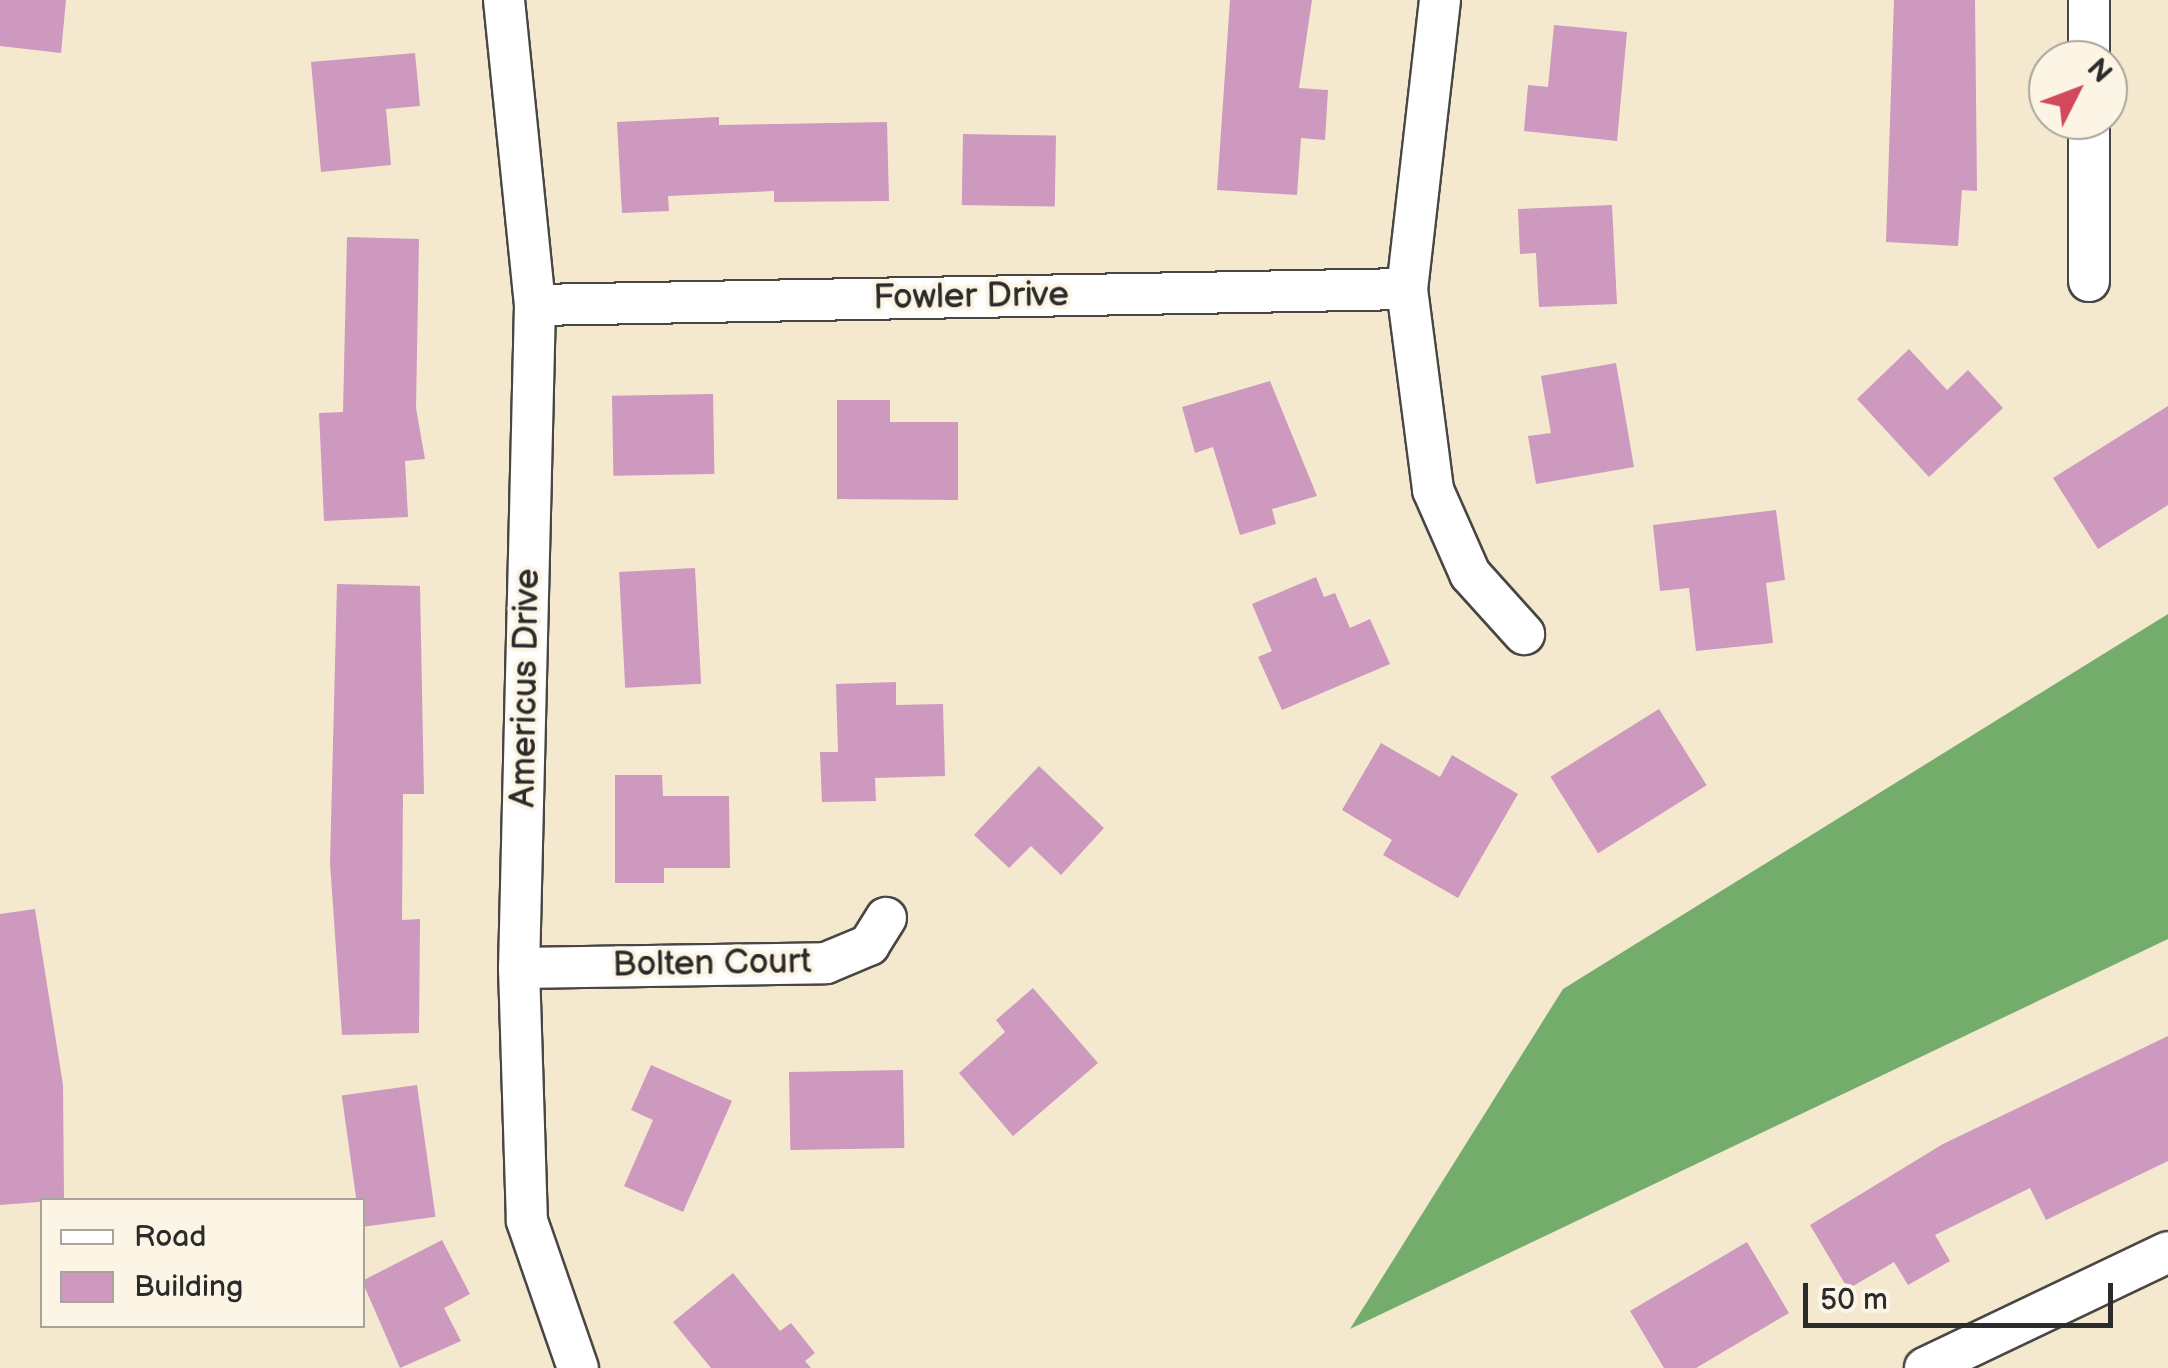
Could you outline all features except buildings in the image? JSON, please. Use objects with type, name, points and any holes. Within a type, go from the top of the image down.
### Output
[{"type":"street","name":"Americus Drive","points":[[504,0],[535,306],[519,968],[527,1221],[578,1368]]},
{"type":"street","points":[[1440,0],[1407,289],[1433,490],[1470,574],[1524,634]]},
{"type":"street","points":[[2088,0],[2089,40]]},
{"type":"street","points":[[2089,140],[2089,281]]},
{"type":"street","name":"Fowler Drive","points":[[535,306],[1407,289]]},
{"type":"street","name":"Bolten Court","points":[[519,968],[826,964],[868,945],[886,918]]},
{"type":"street","points":[[1925,1368],[2168,1252]]},
{"type":"green space","points":[[2168,614],[2168,939],[1350,1329],[1563,989]]}]
